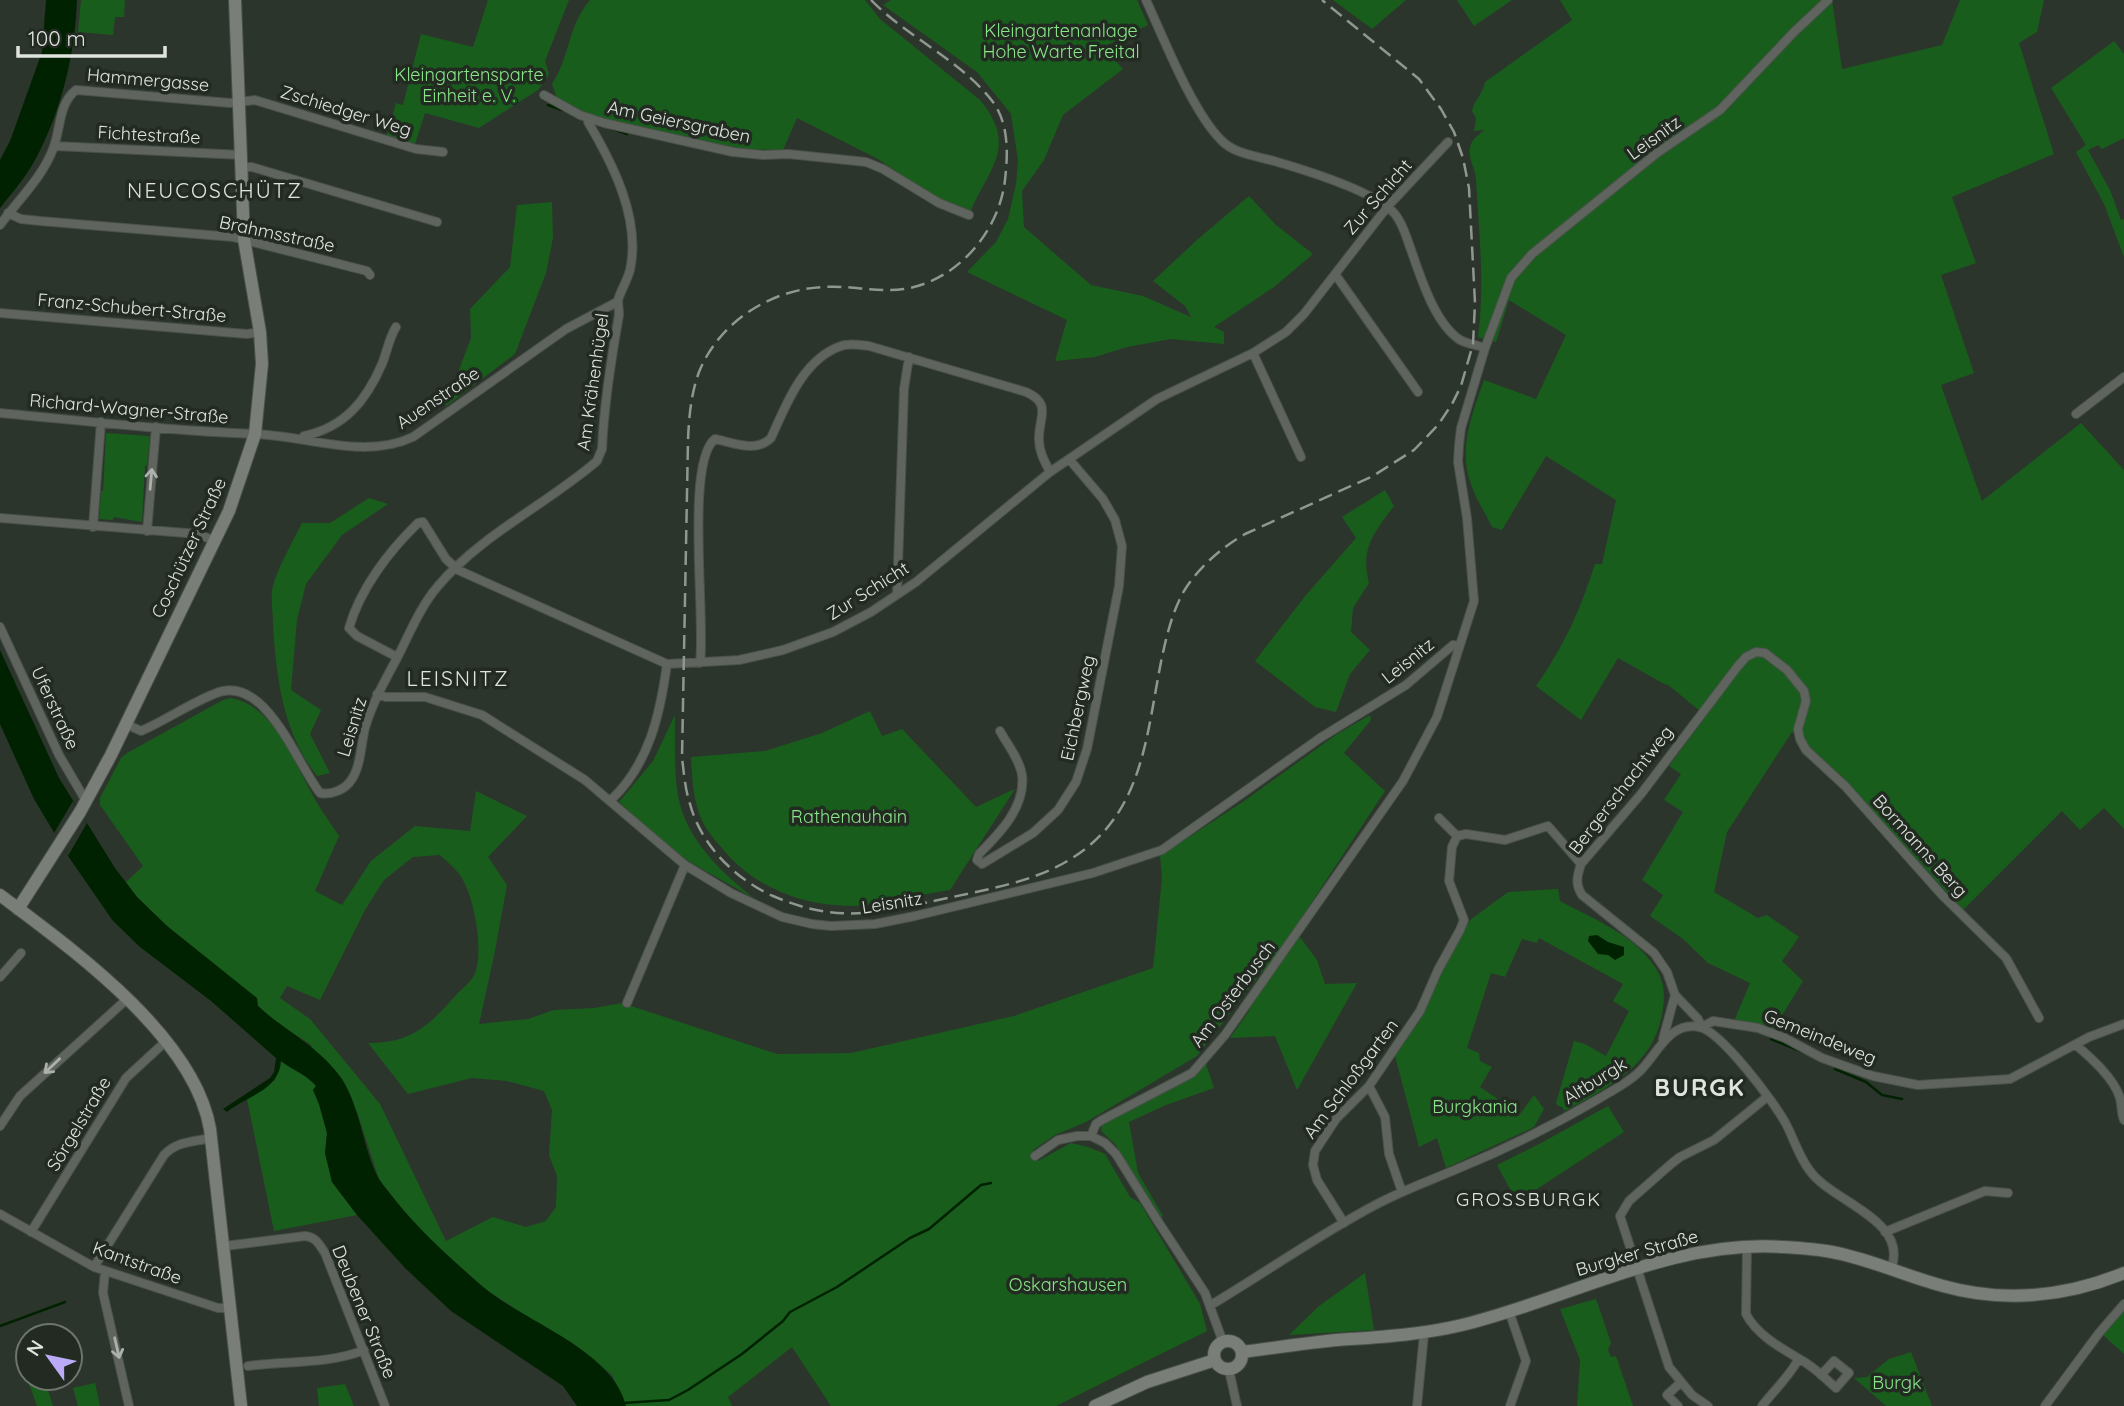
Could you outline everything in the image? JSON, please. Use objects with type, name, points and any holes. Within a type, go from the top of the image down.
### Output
[{"type":"street","name":"Coschützer Straße","points":[[18,909],[83,807],[127,724],[215,541],[255,434],[262,364],[260,332],[244,239],[235,0]]},
{"type":"street","points":[[1146,0],[1197,106],[1222,141],[1241,153],[1280,163],[1378,199],[1388,206],[1403,227],[1426,289],[1443,321],[1458,338],[1485,348]]},
{"type":"street","name":"Leisnitz","points":[[127,724],[141,731],[215,693],[235,691],[249,696],[267,710],[279,725],[315,787],[320,793],[328,794],[337,792],[351,781],[356,771],[365,727],[377,694],[386,697],[425,697],[482,715],[585,780],[685,865],[748,903],[795,920],[831,926],[875,924],[1013,894],[1133,862],[1162,850],[1320,738],[1406,685],[1453,645],[1458,646],[1475,593],[1458,462],[1461,428],[1505,290],[1520,266],[1657,153],[1720,110],[1828,0]]},
{"type":"street","name":"Hammergasse","points":[[55,146],[56,131],[64,109],[70,95],[76,90],[240,102]]},
{"type":"street","name":"Am Geiersgraben","points":[[544,95],[589,118],[733,152],[866,162],[883,169],[939,203],[968,215]]},
{"type":"street","name":"Zschiedger Weg","points":[[240,102],[255,100],[415,149],[443,152]]},
{"type":"street","name":"Am Krähenhügel","points":[[377,694],[428,600],[455,568],[600,457],[609,372],[619,313],[617,302],[630,270],[630,229],[610,158],[588,122],[589,118]]},
{"type":"street","name":"Zur Schicht","points":[[455,568],[667,664],[739,660],[807,642],[862,617],[897,594],[1069,458],[1157,399],[1252,353],[1286,332],[1388,206],[1448,142]]},
{"type":"street","points":[[0,225],[43,169],[55,146]]},
{"type":"street","name":"Fichtestraße","points":[[55,146],[242,161],[252,167],[437,222]]},
{"type":"street","name":"Brahmsstraße","points":[[8,214],[21,219],[244,239],[366,271],[370,275]]},
{"type":"street","points":[[1335,274],[1418,392]]},
{"type":"street","name":"Auenstraße","points":[[255,434],[372,447],[397,445],[443,417],[566,329],[617,302]]},
{"type":"street","name":"Franz-Schubert-Straße","points":[[0,313],[247,334],[260,332]]},
{"type":"street","points":[[297,438],[334,426],[366,395],[396,327]]},
{"type":"street","points":[[700,663],[700,482],[709,444],[715,439],[754,447],[764,445],[771,438],[801,378],[830,351],[842,345],[869,346],[1026,392],[1038,398],[1042,407],[1040,451],[1051,472]]},
{"type":"street","points":[[1252,353],[1301,457]]},
{"type":"street","points":[[897,594],[903,416],[909,358]]},
{"type":"street","points":[[2076,414],[2124,377]]},
{"type":"street","name":"Richard-Wagner-Straße","points":[[0,413],[255,434]]},
{"type":"street","points":[[93,527],[101,422]]},
{"type":"street","points":[[147,531],[156,427]]},
{"type":"street","name":"Eichbergweg","points":[[1000,731],[1019,765],[1021,788],[1008,822],[979,854],[977,860],[982,864],[1033,833],[1058,810],[1076,782],[1087,748],[1119,586],[1122,546],[1115,520],[1103,499],[1069,458]]},
{"type":"street","points":[[0,518],[199,534],[215,541]]},
{"type":"street","points":[[397,657],[357,636],[349,628],[352,616],[382,565],[407,534],[418,523],[423,522],[446,559],[455,568]]},
{"type":"street","name":"Uferstraße","points":[[0,627],[83,807]]},
{"type":"street","name":"Am Osterbusch","points":[[1091,1136],[1096,1124],[1102,1120],[1192,1073],[1226,1035],[1402,781],[1437,716],[1458,646]]},
{"type":"street","name":"Bergerschachtweg","points":[[1702,1027],[1698,1018],[1675,995],[1667,972],[1654,954],[1582,895],[1576,885],[1581,864],[1641,794],[1746,657],[1756,652],[1765,653],[1787,670],[1804,691]]},
{"type":"street","points":[[611,800],[632,777],[653,737],[667,664]]},
{"type":"street","name":"Bormanns Berg","points":[[1804,691],[1805,701],[1798,729],[1806,750],[1845,786],[1949,902],[2006,958],[2039,1018]]},
{"type":"street","points":[[1439,818],[1457,836],[1466,834],[1505,840],[1548,826],[1581,864]]},
{"type":"street","name":"Am Schloßgarten","points":[[1345,1223],[1322,1192],[1317,1180],[1313,1165],[1315,1151],[1336,1119],[1369,1086],[1420,1011],[1438,970],[1461,930],[1464,920],[1449,881],[1452,847],[1457,836]]},
{"type":"street","points":[[627,1003],[685,865]]},
{"type":"street","points":[[0,895],[101,973],[165,1042],[200,1091],[209,1119],[207,1139],[225,1246],[242,1406]]},
{"type":"street","points":[[0,977],[21,953]]},
{"type":"street","points":[[1662,1042],[1675,995]]},
{"type":"street","points":[[0,1126],[17,1099],[127,999]]},
{"type":"street","name":"Gemeindeweg","points":[[1702,1027],[1713,1021],[1758,1028],[1822,1058],[1873,1076],[1907,1084],[2010,1079],[2124,1024]]},
{"type":"street","name":"Altburgk","points":[[1211,1305],[1345,1223],[1402,1192],[1460,1168],[1571,1115],[1638,1073],[1662,1042],[1676,1030],[1690,1026],[1702,1027]]},
{"type":"street","points":[[1702,1027],[1725,1045],[1767,1097],[1786,1124],[1810,1172],[1860,1209],[1885,1232],[1894,1247],[1891,1269]]},
{"type":"street","name":"Sörgelstraße","points":[[32,1232],[126,1077],[165,1042]]},
{"type":"street","points":[[2076,1045],[2112,1083],[2120,1100],[2124,1121]]},
{"type":"street","points":[[1369,1086],[1385,1117],[1389,1154],[1402,1192]]},
{"type":"street","points":[[1708,1406],[1680,1383],[1669,1367],[1620,1216],[1622,1209],[1680,1157],[1714,1140],[1767,1097]]},
{"type":"street","points":[[1035,1156],[1058,1140],[1077,1136],[1091,1136],[1116,1153],[1211,1305],[1223,1342]]},
{"type":"street","points":[[94,1267],[158,1163],[172,1147],[184,1142],[207,1139]]},
{"type":"street","points":[[1885,1232],[1985,1191],[2008,1193]]},
{"type":"street","name":"Kantstraße","points":[[0,1214],[94,1267],[218,1308],[231,1308]]},
{"type":"street","name":"Deubener Straße","points":[[225,1246],[312,1237],[325,1253],[385,1406]]},
{"type":"street","points":[[1748,1247],[1746,1314],[1750,1323],[1786,1353],[1822,1375]]},
{"type":"street","name":"Burgker Straße","points":[[1242,1352],[1289,1345],[1424,1334],[1509,1311],[1681,1255],[1748,1247],[1834,1252],[1943,1286],[2007,1296],[2066,1291],[2124,1273]]},
{"type":"street","points":[[105,1271],[103,1291],[129,1406]]},
{"type":"street","points":[[2045,1406],[2124,1304]]},
{"type":"street","points":[[1509,1311],[1526,1361],[1510,1406]]},
{"type":"street","points":[[1417,1406],[1424,1334]]},
{"type":"street","points":[[1223,1342],[1237,1344],[1242,1352],[1241,1362],[1229,1370]]},
{"type":"street","points":[[1223,1342],[1214,1351],[1215,1360],[1220,1367],[1229,1370]]},
{"type":"street","points":[[248,1366],[286,1361],[344,1359],[364,1350]]},
{"type":"street","points":[[1762,1406],[1782,1380],[1791,1373],[1798,1359]]},
{"type":"street","points":[[1095,1406],[1147,1382],[1215,1360]]},
{"type":"street","points":[[1229,1370],[1237,1406]]},
{"type":"street","points":[[1680,1383],[1667,1395],[1679,1406],[1692,1395]]},
{"type":"green space","points":[[81,0],[125,0],[124,17],[115,17],[113,35],[78,32]]},
{"type":"green space","name":"Kleingartensparte Einheit e. V.","points":[[488,0],[569,0],[545,61],[549,74],[538,90],[479,128],[425,113],[415,144],[387,135],[396,103],[403,105],[421,34],[473,47]]},
{"type":"green space","points":[[590,0],[865,0],[880,19],[980,100],[997,131],[999,144],[992,169],[970,212],[930,195],[878,159],[797,118],[783,150],[730,149],[614,122],[587,113],[557,98],[552,84],[563,62],[577,20]]},
{"type":"green space","name":"Kleingartenanlage Hohe Warte Freital","points":[[891,0],[1137,0],[1148,25],[1103,47],[1123,69],[1063,115],[1044,160],[1022,191],[1024,227],[1091,285],[1143,296],[1191,317],[1185,306],[1153,281],[1249,196],[1276,225],[1313,254],[1274,287],[1214,327],[1224,332],[1224,344],[1171,339],[1127,347],[1095,357],[1055,361],[1067,320],[967,272],[996,242],[1008,219],[1018,161],[1011,114],[977,72],[883,5]]},
{"type":"green space","points":[[1333,0],[1406,0],[1372,29]]},
{"type":"green space","points":[[1457,0],[1512,0],[1474,26]]},
{"type":"green space","points":[[1560,0],[1832,0],[1842,69],[1942,45],[1960,0],[2044,0],[2037,32],[2019,43],[2054,154],[1952,197],[1976,263],[1941,275],[1974,373],[1941,385],[1982,501],[2081,423],[2124,470],[2124,829],[2104,808],[2080,830],[2062,811],[1963,910],[1852,788],[1792,732],[1727,832],[1714,892],[1758,918],[1767,915],[1799,937],[1782,961],[1803,981],[1773,1030],[1735,1019],[1750,983],[1708,963],[1683,939],[1650,916],[1663,895],[1642,880],[1683,812],[1664,800],[1681,774],[1669,766],[1706,716],[1667,684],[1618,658],[1581,720],[1536,686],[1570,628],[1595,564],[1602,564],[1616,500],[1546,456],[1502,530],[1492,527],[1474,492],[1468,473],[1468,433],[1484,380],[1536,399],[1566,335],[1509,300],[1496,342],[1478,337],[1481,258],[1476,179],[1470,156],[1473,140],[1484,130],[1474,131],[1476,118],[1472,111],[1485,82],[1572,20]]},
{"type":"green space","points":[[2114,41],[2124,54],[2124,138],[2102,149],[2098,145],[2088,150],[2110,190],[2121,220],[2124,219],[2124,257],[2104,204],[2076,152],[2086,145],[2051,88]]},
{"type":"green space","points":[[552,202],[553,238],[546,273],[515,354],[445,407],[471,338],[470,309],[510,267],[517,205]]},
{"type":"green space","points":[[106,433],[150,436],[145,466],[142,522],[114,517],[113,520],[99,519]]},
{"type":"green space","points":[[1385,490],[1394,506],[1380,524],[1371,542],[1366,560],[1369,583],[1353,608],[1351,632],[1370,650],[1350,674],[1336,712],[1315,707],[1255,661],[1306,595],[1356,538],[1342,517]]},
{"type":"green space","points":[[369,498],[388,504],[342,535],[306,584],[297,620],[291,690],[321,710],[310,734],[330,773],[317,776],[296,742],[283,704],[274,644],[273,585],[302,523],[330,523]]},
{"type":"green space","name":"Oskarshausen","points":[[231,698],[258,711],[288,748],[339,836],[315,891],[342,905],[371,861],[415,826],[470,831],[476,791],[527,816],[488,857],[507,885],[479,1024],[528,1019],[554,1010],[594,1008],[622,1003],[777,1054],[851,1053],[1014,1016],[1153,968],[1162,878],[1160,856],[1244,801],[1337,734],[1370,715],[1371,720],[1344,753],[1385,791],[1294,929],[1317,960],[1325,984],[1357,983],[1297,1090],[1275,1036],[1230,1038],[1249,1011],[1264,969],[1197,1056],[1033,1150],[1038,1161],[1071,1143],[1105,1154],[1130,1197],[1140,1203],[1200,1304],[1207,1331],[1056,1406],[831,1406],[792,1347],[728,1397],[732,1406],[626,1406],[612,1375],[571,1342],[485,1289],[416,1227],[379,1179],[357,1112],[310,1044],[275,1022],[225,973],[167,926],[137,897],[126,882],[143,866],[100,805],[100,798],[121,758]],"holes":[[[440,855],[457,871],[469,894],[478,937],[478,963],[475,973],[438,1014],[419,1030],[397,1040],[368,1043],[408,1094],[472,1078],[507,1081],[544,1091],[552,1110],[549,1155],[557,1176],[556,1207],[546,1221],[526,1227],[493,1217],[446,1241],[380,1104],[310,1019],[280,998],[287,986],[320,1000],[365,910],[384,880],[413,857]]]},
{"type":"green space","name":"Rathenauhain","points":[[870,711],[882,736],[902,729],[976,807],[1015,789],[950,890],[874,904],[830,905],[778,891],[747,873],[718,844],[702,820],[694,794],[691,757],[765,751],[822,733]]},
{"type":"green space","points":[[675,715],[677,786],[682,812],[707,854],[755,899],[688,861],[619,802],[653,761]]},
{"type":"green space","name":"Burgkania","points":[[1558,889],[1560,901],[1619,933],[1640,949],[1653,965],[1660,976],[1664,994],[1659,1028],[1651,1045],[1628,1072],[1565,1111],[1556,1103],[1574,1041],[1606,1056],[1629,1011],[1613,1001],[1623,984],[1539,938],[1537,943],[1522,939],[1505,977],[1491,973],[1467,1048],[1479,1053],[1480,1061],[1492,1067],[1480,1087],[1520,1114],[1534,1095],[1544,1109],[1534,1127],[1446,1168],[1437,1138],[1419,1147],[1394,1052],[1421,1018],[1442,968],[1470,920],[1508,892]]},
{"type":"green space","points":[[280,1061],[304,1075],[316,1086],[313,1090],[327,1133],[325,1153],[332,1182],[357,1215],[274,1231],[247,1099],[275,1080]]},
{"type":"green space","points":[[1206,1064],[1214,1088],[1129,1122],[1138,1173],[1163,1216],[1161,1217],[1115,1144],[1101,1131],[1102,1123],[1194,1075]]},
{"type":"green space","points":[[1608,1106],[1624,1132],[1517,1202],[1497,1165]]},
{"type":"green space","points":[[1365,1273],[1374,1330],[1289,1335],[1319,1306]]},
{"type":"green space","points":[[1596,1299],[1611,1343],[1608,1350],[1611,1357],[1616,1356],[1633,1406],[1577,1406],[1580,1360],[1560,1309]]},
{"type":"green space","points":[[2124,1311],[2124,1354],[2103,1335]]},
{"type":"green space","name":"Burgk","points":[[1911,1352],[1932,1406],[1886,1406],[1854,1378],[1867,1377],[1889,1359]]},
{"type":"green space","points":[[95,1383],[100,1406],[78,1406],[74,1392],[84,1392],[84,1386]]},
{"type":"green space","points":[[345,1384],[354,1406],[319,1406],[317,1388]]},
{"type":"green space","points":[[32,1392],[48,1392],[53,1406],[37,1406]]},
{"type":"shaded area","points":[[46,0],[77,0],[70,62],[59,103],[44,142],[27,173],[0,208],[0,160],[10,141],[42,52]]},
{"type":"shaded area","points":[[0,650],[59,778],[115,868],[137,897],[167,926],[257,998],[258,1006],[268,1015],[313,1048],[333,1068],[354,1103],[379,1179],[426,1234],[482,1286],[586,1353],[618,1386],[626,1406],[577,1406],[563,1386],[451,1311],[405,1268],[357,1215],[332,1182],[325,1153],[327,1133],[313,1090],[316,1086],[308,1078],[281,1061],[279,1071],[268,1086],[227,1112],[223,1109],[270,1078],[274,1072],[276,1058],[211,1001],[140,947],[113,921],[68,856],[34,799],[0,724]]},
{"type":"shaded area","points":[[1597,935],[1624,947],[1624,955],[1615,960],[1608,955],[1598,954],[1588,941],[1589,936]]},
{"type":"pier","points":[[73,801],[87,823],[68,856],[54,833]]},
{"type":"waterway","points":[[548,105],[562,110]]},
{"type":"waterway","points":[[610,128],[627,134]]},
{"type":"waterway","points":[[1771,1039],[1803,1052]]},
{"type":"waterway","points":[[1835,1069],[1866,1082],[1882,1095],[1902,1099]]},
{"type":"waterway","points":[[623,1403],[669,1400],[688,1390],[742,1354],[783,1321],[790,1312],[837,1287],[910,1238],[929,1229],[981,1185],[991,1183]]},
{"type":"waterway","points":[[0,1326],[65,1302]]},
{"type":"railway","points":[[871,0],[966,74],[993,102],[1005,129],[1007,160],[1001,199],[994,218],[972,251],[958,265],[923,284],[894,290],[834,287],[804,289],[785,294],[749,312],[720,338],[699,372],[691,405],[688,440],[682,758],[690,804],[711,847],[746,880],[773,896],[797,905],[840,913],[901,908],[1010,884],[1055,868],[1094,842],[1127,798],[1137,773],[1170,625],[1184,591],[1196,574],[1227,545],[1245,534],[1373,476],[1414,450],[1438,425],[1452,404],[1461,386],[1473,344],[1475,303],[1469,188],[1463,158],[1454,132],[1419,79],[1322,0]]},
{"type":"district","name":"NEUCOSCHÜTZ","points":[[215,191]]},
{"type":"district","name":"LEISNITZ","points":[[458,679]]},
{"type":"district","name":"BURGK","points":[[1700,1088]]},
{"type":"district","name":"GROSSBURGK","points":[[1529,1199]]}]
